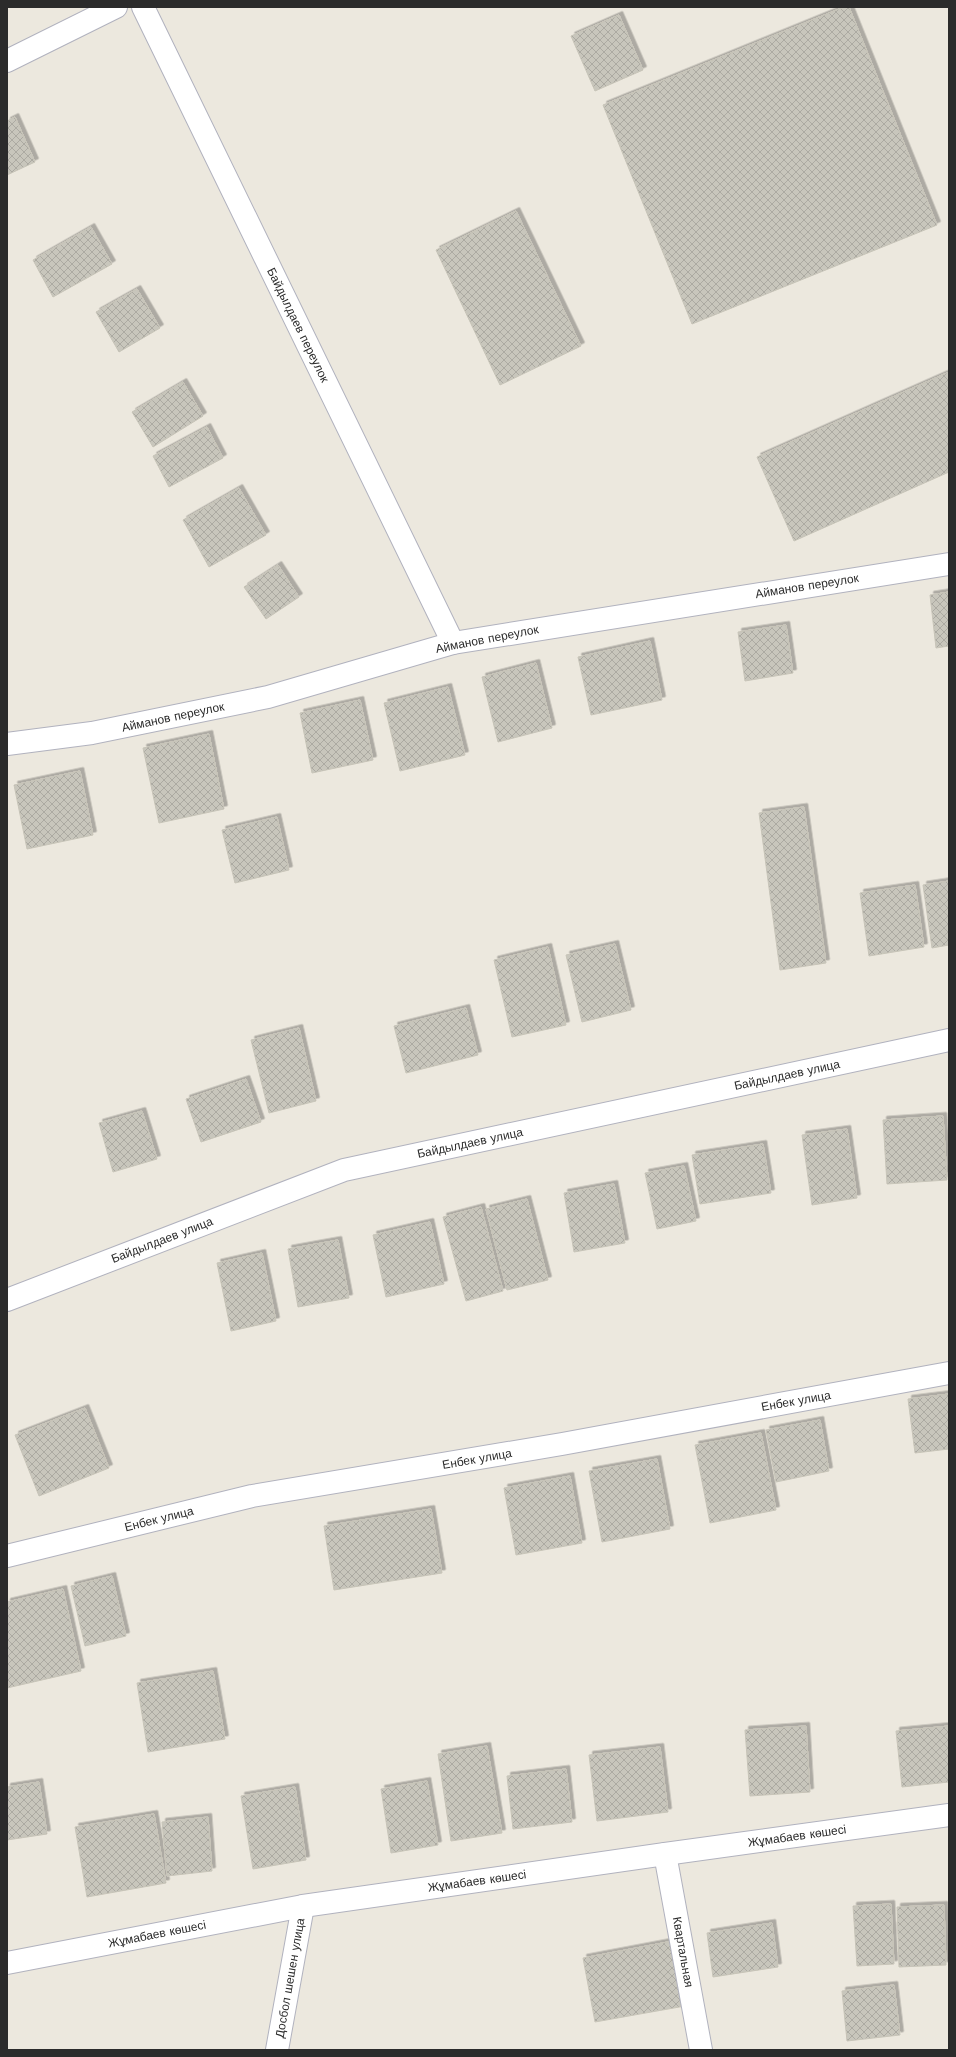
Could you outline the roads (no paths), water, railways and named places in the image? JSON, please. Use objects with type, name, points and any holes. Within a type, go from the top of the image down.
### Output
[{"type":"street","points":[[7,61],[116,7]]},
{"type":"street","name":"Байдылдаев переулок","points":[[143,7],[453,643]]},
{"type":"street","name":"Айманов переулок","points":[[7,744],[92,733],[268,697],[453,643],[949,564]]},
{"type":"street","name":"Байдылдаев улица","points":[[7,1300],[344,1170],[949,1040]]},
{"type":"street","name":"Енбек улица","points":[[7,1556],[252,1496],[562,1444],[949,1373]]},
{"type":"street","name":"Жұмабаев көшесі","points":[[7,1963],[303,1906],[949,1815]]},
{"type":"street","name":"Квартальная","points":[[665,1854],[701,2050]]},
{"type":"street","name":"Досбол шешен улица","points":[[277,2050],[303,1906]]}]
